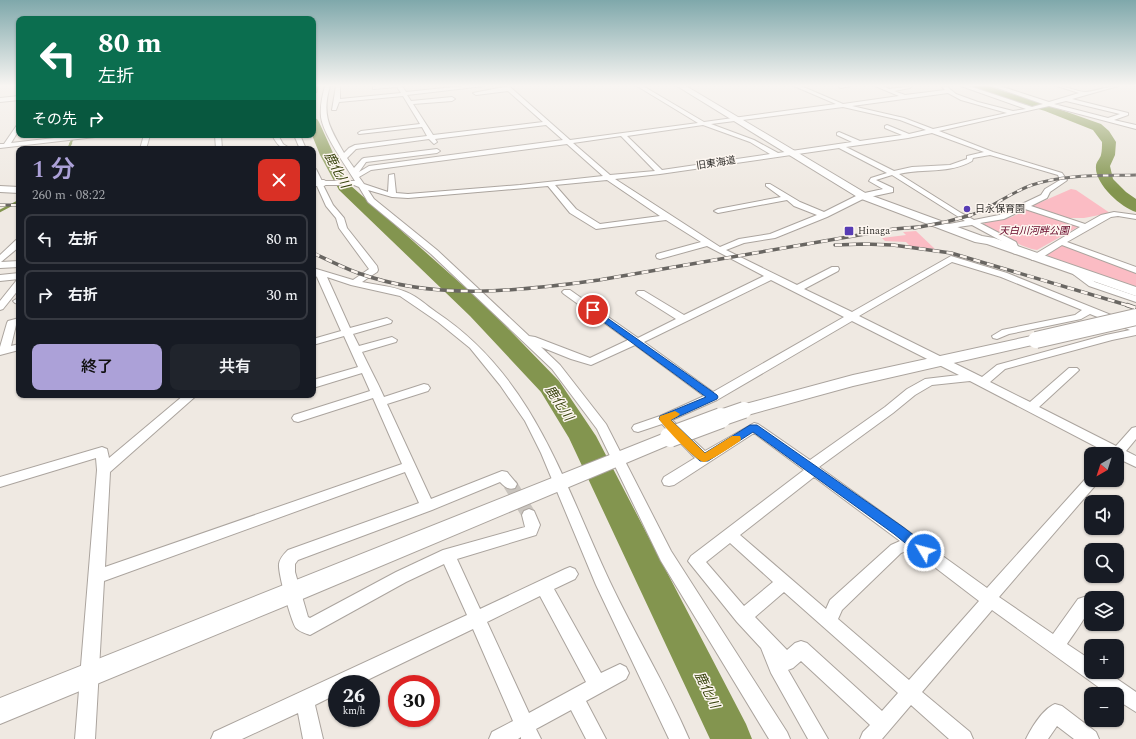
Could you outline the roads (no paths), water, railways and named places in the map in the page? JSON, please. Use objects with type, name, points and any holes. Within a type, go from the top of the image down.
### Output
[{"type":"street","points":[[325,120],[329,132],[356,179],[371,200],[434,252],[556,367],[602,427],[617,460],[666,556],[780,739]]},
{"type":"street","points":[[421,120],[444,157]]},
{"type":"street","points":[[544,120],[610,178],[719,250],[939,360],[1105,447]]},
{"type":"street","points":[[699,120],[752,140],[775,154]]},
{"type":"street","points":[[356,179],[369,168],[724,120]]},
{"type":"street","points":[[738,120],[790,153],[864,196],[979,239],[1016,250],[1035,258],[1136,292]]},
{"type":"street","points":[[906,120],[991,153],[1053,170],[1063,177],[1062,182],[1052,187],[1045,193],[1044,196],[1001,217],[972,221],[947,227]]},
{"type":"street","name":"旧東海道","points":[[319,183],[356,179],[372,189],[392,195],[428,195],[550,184],[660,172],[775,154],[859,144],[908,136],[979,120]]},
{"type":"street","points":[[1108,120],[1136,128]]},
{"type":"street","points":[[344,158],[351,149],[355,147],[547,123]]},
{"type":"street","points":[[361,132],[424,125]]},
{"type":"street","points":[[887,128],[908,136]]},
{"type":"street","points":[[3,146],[16,130]]},
{"type":"street","points":[[547,131],[555,130]]},
{"type":"street","points":[[622,134],[660,172]]},
{"type":"street","points":[[839,134],[859,144]]},
{"type":"street","points":[[3,146],[73,138]]},
{"type":"street","points":[[840,146],[893,173],[958,215],[1002,236],[1013,244],[1016,250]]},
{"type":"street","points":[[356,179],[364,160],[440,150]]},
{"type":"street","points":[[719,250],[742,241],[772,236],[824,215],[864,196],[890,190],[872,180],[910,169],[942,167],[968,162],[970,160],[969,157],[991,153]]},
{"type":"street","points":[[392,175],[392,195]]},
{"type":"street","points":[[319,183],[330,206],[340,218],[344,228],[373,266],[374,270],[354,283]]},
{"type":"street","points":[[550,184],[573,212],[599,227],[667,217]]},
{"type":"street","points":[[768,185],[798,204],[824,215]]},
{"type":"street","points":[[0,189],[16,190]]},
{"type":"street","points":[[718,211],[788,198]]},
{"type":"street","points":[[1025,206],[1086,226]]},
{"type":"street","points":[[1035,258],[1086,226],[1109,216],[1123,214],[1133,217]]},
{"type":"street","points":[[1060,242],[1136,270]]},
{"type":"street","points":[[660,256],[708,243]]},
{"type":"street","points":[[0,260],[16,245]]},
{"type":"street","points":[[638,428],[664,419],[713,397],[951,259],[1004,275],[1136,328]]},
{"type":"street","points":[[0,265],[16,264]]},
{"type":"street","points":[[797,289],[835,269]]},
{"type":"street","points":[[316,272],[354,283],[403,294],[442,320],[474,346],[504,382],[530,420],[562,482],[604,585],[679,739]]},
{"type":"street","points":[[1076,272],[1092,284],[1136,299]]},
{"type":"street","points":[[316,273],[320,275],[364,369],[367,371],[427,506]]},
{"type":"street","points":[[0,278],[16,276]]},
{"type":"street","points":[[525,337],[591,362],[684,320],[772,276]]},
{"type":"street","points":[[0,307],[16,288]]},
{"type":"street","points":[[568,292],[713,397]]},
{"type":"street","points":[[641,293],[684,320]]},
{"type":"street","points":[[0,711],[90,676],[670,437],[744,410],[781,399],[939,360],[1033,333],[1078,317],[1090,310]]},
{"type":"street","points":[[997,336],[1033,333],[1136,317]]},
{"type":"street","points":[[316,341],[387,321]]},
{"type":"street","points":[[2,352],[12,323],[16,322]]},
{"type":"street","points":[[982,383],[1001,367],[1110,337],[1136,332]]},
{"type":"street","points":[[1033,333],[1066,350]]},
{"type":"street","points":[[356,351],[392,340]]},
{"type":"street","points":[[2,352],[16,348]]},
{"type":"street","points":[[316,383],[364,369]]},
{"type":"street","points":[[1030,408],[1073,370]]},
{"type":"street","points":[[882,724],[801,649],[787,662],[743,617],[696,561],[911,392],[929,382],[971,377]]},
{"type":"street","points":[[298,418],[378,397],[424,388]]},
{"type":"street","points":[[104,470],[188,398]]},
{"type":"street","points":[[664,419],[692,448],[704,458]]},
{"type":"street","points":[[669,481],[754,427],[989,599],[1084,666]]},
{"type":"street","points":[[1122,447],[1136,431]]},
{"type":"street","points":[[0,482],[102,452],[104,470],[85,739]]},
{"type":"street","points":[[1124,456],[1136,462]]},
{"type":"street","points":[[96,577],[409,466]]},
{"type":"street","points":[[510,484],[502,476],[427,506],[292,554],[288,562],[287,572],[301,621],[306,626],[310,627],[366,595],[448,556],[531,531],[532,526],[529,515]]},
{"type":"street","points":[[870,739],[1087,487]]},
{"type":"street","points":[[730,535],[963,739]]},
{"type":"street","points":[[828,621],[836,605],[896,549],[912,542]]},
{"type":"street","points":[[448,556],[527,732]]},
{"type":"street","points":[[359,675],[570,574]]},
{"type":"street","points":[[544,587],[598,685]]},
{"type":"street","points":[[743,617],[778,587]]},
{"type":"street","points":[[1055,646],[1084,604]]},
{"type":"street","points":[[768,643],[777,668],[818,739]]},
{"type":"street","points":[[499,739],[527,732],[575,698],[620,673]]},
{"type":"street","points":[[1102,679],[1136,703]]},
{"type":"street","points":[[221,739],[328,690]]},
{"type":"street","points":[[575,698],[596,739]]},
{"type":"street","points":[[305,701],[313,739]]},
{"type":"street","points":[[1036,739],[1055,713],[1088,739]]},
{"type":"waterway","points":[[1080,120],[1097,127],[1104,134],[1109,142],[1108,155],[1103,166],[1106,180],[1120,195],[1136,207]]},
{"type":"waterway","name":"鹿化川","points":[[316,129],[327,155],[344,187],[478,311],[550,387],[582,436],[731,739]]},
{"type":"waterway","points":[[70,144],[73,138]]},
{"type":"waterway","points":[[0,211],[16,203]]},
{"type":"tunnel","points":[[510,484],[529,515]]},
{"type":"railway","points":[[970,215],[1024,188],[1045,181],[1083,176],[1136,175]]},
{"type":"railway","points":[[0,205],[16,205]]},
{"type":"railway","points":[[914,228],[946,222],[970,215]]},
{"type":"railway","points":[[316,254],[358,273],[387,282],[447,290],[508,290],[599,280],[894,229],[918,227]]},
{"type":"railway","points":[[835,245],[893,245],[951,253],[1130,306]]},
{"type":"railway","points":[[1130,306],[1136,308]]},
{"type":"place","name":"日永保育園","points":[[967,209]]},
{"type":"place","name":"Hinaga","points":[[849,231]]},
{"type":"park label","name":"天白川河畔公園","points":[[1034,231]]}]
